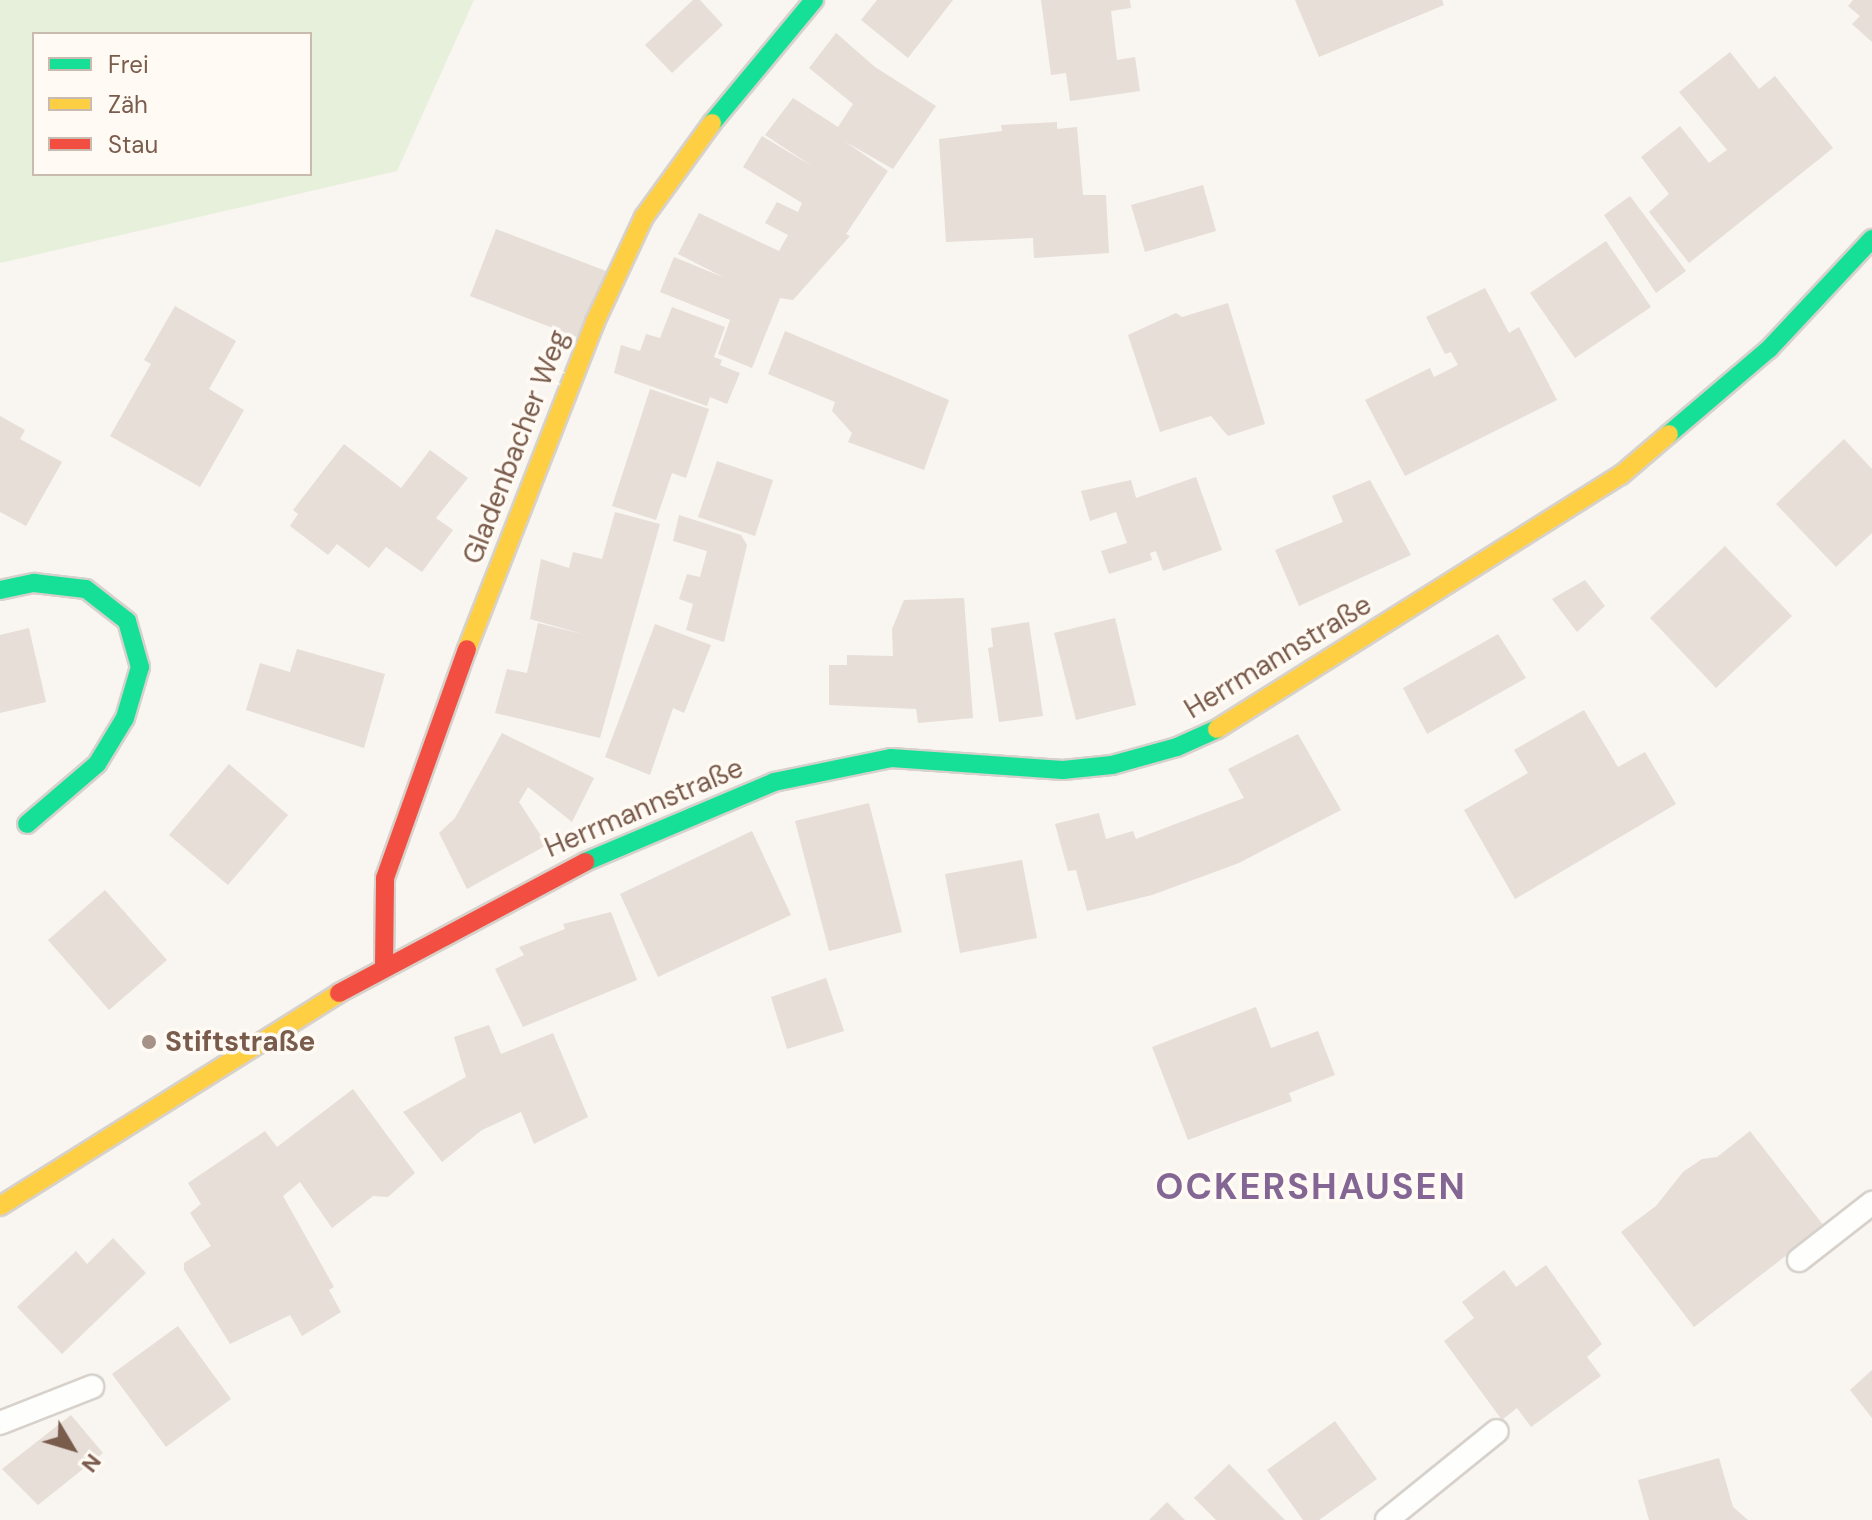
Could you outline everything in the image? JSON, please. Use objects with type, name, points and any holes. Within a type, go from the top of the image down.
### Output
[{"type":"street","name":"Gladenbacher Weg","points":[[384,965],[385,878],[466,651],[595,322],[644,217],[710,126],[814,0]]},
{"type":"street","name":"Herrmannstraße","points":[[384,965],[564,871],[774,782],[891,758],[1063,770],[1112,765],[1202,737],[1248,713],[1621,475],[1769,349],[1872,239]]},
{"type":"street","points":[[0,590],[34,583],[86,589],[127,621],[140,667],[125,718],[97,764],[27,824]]},
{"type":"street","points":[[0,1206],[384,965]]},
{"type":"lane","points":[[1799,1260],[1872,1203]]},
{"type":"lane","points":[[0,1423],[92,1387]]},
{"type":"lane","points":[[1387,1520],[1497,1431]]},
{"type":"green space","points":[[0,0],[474,0],[397,171],[0,263]]},
{"type":"building","points":[[693,0],[700,0],[723,25],[672,73],[645,45]]},
{"type":"building","points":[[877,0],[953,0],[908,58],[861,20]]},
{"type":"building","points":[[1041,0],[1130,0],[1131,8],[1111,11],[1117,60],[1135,57],[1140,91],[1070,101],[1066,73],[1051,75]]},
{"type":"building","points":[[1295,0],[1442,0],[1444,5],[1319,57]]},
{"type":"building","points":[[1853,0],[1872,0],[1872,42],[1852,24],[1860,16],[1848,6]]},
{"type":"building","points":[[836,33],[875,67],[936,106],[893,169],[844,141],[888,171],[846,234],[850,236],[793,300],[780,298],[752,368],[718,354],[730,320],[660,292],[674,257],[725,278],[678,254],[699,213],[779,251],[788,235],[765,223],[777,202],[798,212],[802,203],[743,167],[762,136],[815,168],[765,135],[793,98],[838,127],[853,104],[809,68]]},
{"type":"building","points":[[1730,52],[1759,89],[1775,76],[1833,148],[1689,263],[1649,212],[1669,194],[1641,157],[1680,126],[1709,163],[1727,150],[1679,92]]},
{"type":"building","points":[[1057,122],[1057,129],[1077,127],[1083,195],[1106,195],[1109,253],[1034,258],[1033,238],[946,242],[939,139],[1002,131],[1001,125]]},
{"type":"building","points":[[1203,185],[1216,231],[1145,252],[1131,205]]},
{"type":"building","points":[[1630,196],[1686,271],[1656,293],[1604,215]]},
{"type":"building","points":[[496,229],[606,271],[579,338],[470,296]]},
{"type":"building","points":[[1606,241],[1651,307],[1575,358],[1530,293]]},
{"type":"building","points":[[1485,288],[1509,333],[1519,327],[1557,400],[1405,476],[1365,400],[1430,368],[1434,377],[1458,365],[1451,352],[1445,354],[1426,317]]},
{"type":"building","points":[[1228,303],[1265,424],[1228,436],[1211,416],[1160,432],[1128,335],[1176,313],[1182,317]]},
{"type":"building","points":[[175,306],[236,341],[209,389],[244,410],[200,487],[110,436],[151,364],[144,360]]},
{"type":"building","points":[[672,307],[725,327],[714,357],[722,360],[720,365],[740,373],[727,404],[710,397],[707,406],[614,373],[621,345],[640,351],[646,334],[660,338]]},
{"type":"building","points":[[785,331],[949,400],[924,470],[848,442],[852,433],[832,411],[835,402],[768,374]]},
{"type":"building","points":[[650,389],[709,409],[686,478],[672,473],[656,520],[612,506]]},
{"type":"building","points":[[0,416],[25,430],[20,439],[62,462],[26,526],[0,512]]},
{"type":"building","points":[[1844,439],[1872,469],[1872,533],[1836,567],[1776,504]]},
{"type":"building","points":[[344,444],[401,488],[430,450],[468,478],[436,518],[453,530],[422,572],[386,547],[369,568],[337,544],[328,555],[290,526],[298,514],[293,510]]},
{"type":"building","points":[[717,461],[773,480],[755,536],[698,517]]},
{"type":"building","points":[[1196,477],[1222,550],[1163,571],[1156,551],[1150,553],[1152,560],[1109,574],[1101,551],[1127,543],[1116,512],[1090,521],[1081,491],[1131,480],[1136,498]]},
{"type":"building","points":[[1370,480],[1411,555],[1299,606],[1275,550],[1343,522],[1332,496]]},
{"type":"building","points":[[615,512],[660,524],[600,738],[495,713],[507,669],[527,673],[538,623],[586,635],[530,619],[541,559],[569,568],[573,552],[602,559]]},
{"type":"building","points":[[679,515],[741,535],[747,545],[724,642],[686,630],[693,604],[679,599],[687,574],[700,577],[707,551],[673,541]]},
{"type":"building","points":[[1725,546],[1792,616],[1716,688],[1650,618]]},
{"type":"building","points":[[1585,580],[1605,606],[1577,632],[1552,599]]},
{"type":"building","points":[[964,598],[973,718],[918,723],[916,709],[829,705],[829,665],[847,665],[847,655],[893,656],[892,629],[904,600]]},
{"type":"building","points":[[1115,618],[1136,705],[1076,720],[1054,633]]},
{"type":"building","points":[[1029,622],[1043,716],[999,722],[988,648],[993,647],[991,628]]},
{"type":"building","points":[[655,624],[711,645],[684,713],[673,708],[650,775],[605,757]]},
{"type":"building","points":[[29,628],[46,702],[0,713],[0,635]]},
{"type":"building","points":[[1498,634],[1526,678],[1427,734],[1403,688]]},
{"type":"building","points":[[297,649],[385,674],[364,748],[246,710],[260,663],[290,672]]},
{"type":"building","points":[[1584,710],[1618,767],[1645,752],[1676,804],[1515,899],[1464,810],[1528,773],[1514,750]]},
{"type":"building","points":[[502,733],[594,778],[572,822],[528,787],[519,802],[547,845],[467,889],[439,833],[455,818]]},
{"type":"building","points":[[1298,734],[1341,810],[1239,863],[1152,895],[1087,911],[1076,870],[1068,871],[1055,824],[1099,813],[1106,839],[1133,831],[1136,839],[1244,798],[1228,769]]},
{"type":"building","points":[[229,764],[288,815],[228,885],[169,835]]},
{"type":"building","points":[[869,803],[902,932],[829,951],[795,821]]},
{"type":"building","points":[[752,831],[791,915],[658,977],[620,894]]},
{"type":"building","points":[[1022,860],[1037,938],[960,953],[945,874]]},
{"type":"building","points":[[105,890],[167,960],[109,1010],[48,940]]},
{"type":"building","points":[[611,912],[637,980],[523,1027],[495,969],[524,955],[519,947],[565,929],[563,924]]},
{"type":"building","points":[[826,978],[844,1031],[787,1049],[771,997]]},
{"type":"building","points":[[1256,1007],[1271,1048],[1318,1031],[1335,1075],[1289,1093],[1292,1101],[1188,1140],[1152,1047]]},
{"type":"building","points":[[489,1025],[501,1054],[553,1033],[588,1117],[534,1144],[521,1112],[482,1130],[442,1162],[403,1112],[466,1077],[454,1037]]},
{"type":"building","points":[[353,1089],[415,1173],[388,1197],[373,1196],[332,1228],[300,1182],[283,1196],[334,1287],[329,1290],[341,1312],[302,1336],[290,1315],[230,1344],[184,1270],[184,1263],[211,1246],[190,1213],[201,1204],[188,1183],[265,1131],[277,1147]]},
{"type":"building","points":[[1750,1131],[1824,1226],[1694,1327],[1621,1232],[1656,1206],[1683,1172],[1702,1159],[1717,1157]]},
{"type":"building","points":[[113,1238],[146,1273],[62,1354],[17,1307],[76,1251],[87,1264]]},
{"type":"building","points":[[1546,1265],[1602,1344],[1587,1357],[1601,1376],[1531,1427],[1517,1408],[1502,1420],[1444,1341],[1474,1318],[1462,1302],[1504,1270],[1516,1287]]},
{"type":"building","points":[[178,1326],[231,1399],[166,1447],[112,1374]]},
{"type":"building","points":[[1872,1370],[1872,1418],[1850,1390]]},
{"type":"building","points":[[71,1415],[103,1453],[38,1505],[2,1469]]},
{"type":"building","points":[[1335,1421],[1377,1479],[1319,1520],[1303,1520],[1267,1470]]},
{"type":"building","points":[[1719,1458],[1733,1507],[1748,1520],[1649,1520],[1638,1480]]},
{"type":"building","points":[[1229,1464],[1285,1520],[1216,1520],[1194,1498]]},
{"type":"building","points":[[1167,1502],[1185,1520],[1149,1520]]},
{"type":"traffic: fast","points":[[712,123],[814,0]]},
{"type":"traffic: fast","points":[[1669,434],[1769,349],[1872,239]]},
{"type":"traffic: fast","points":[[0,590],[34,583],[86,589],[127,621],[140,667],[125,718],[97,764],[27,824]]},
{"type":"traffic: fast","points":[[585,862],[774,782],[891,758],[1063,770],[1112,765],[1177,747],[1217,729]]},
{"type":"traffic: slow","points":[[467,649],[595,322],[644,217],[712,123]]},
{"type":"traffic: slow","points":[[1217,729],[1621,475],[1669,434]]},
{"type":"traffic: slow","points":[[0,1206],[339,993]]},
{"type":"traffic: jam","points":[[384,965],[385,878],[467,649]]},
{"type":"traffic: jam","points":[[339,993],[585,862]]},
{"type":"place","name":"Stiftstraße","points":[[149,1042]]},
{"type":"district","name":"OCKERSHAUSEN","points":[[1311,1187]]}]
